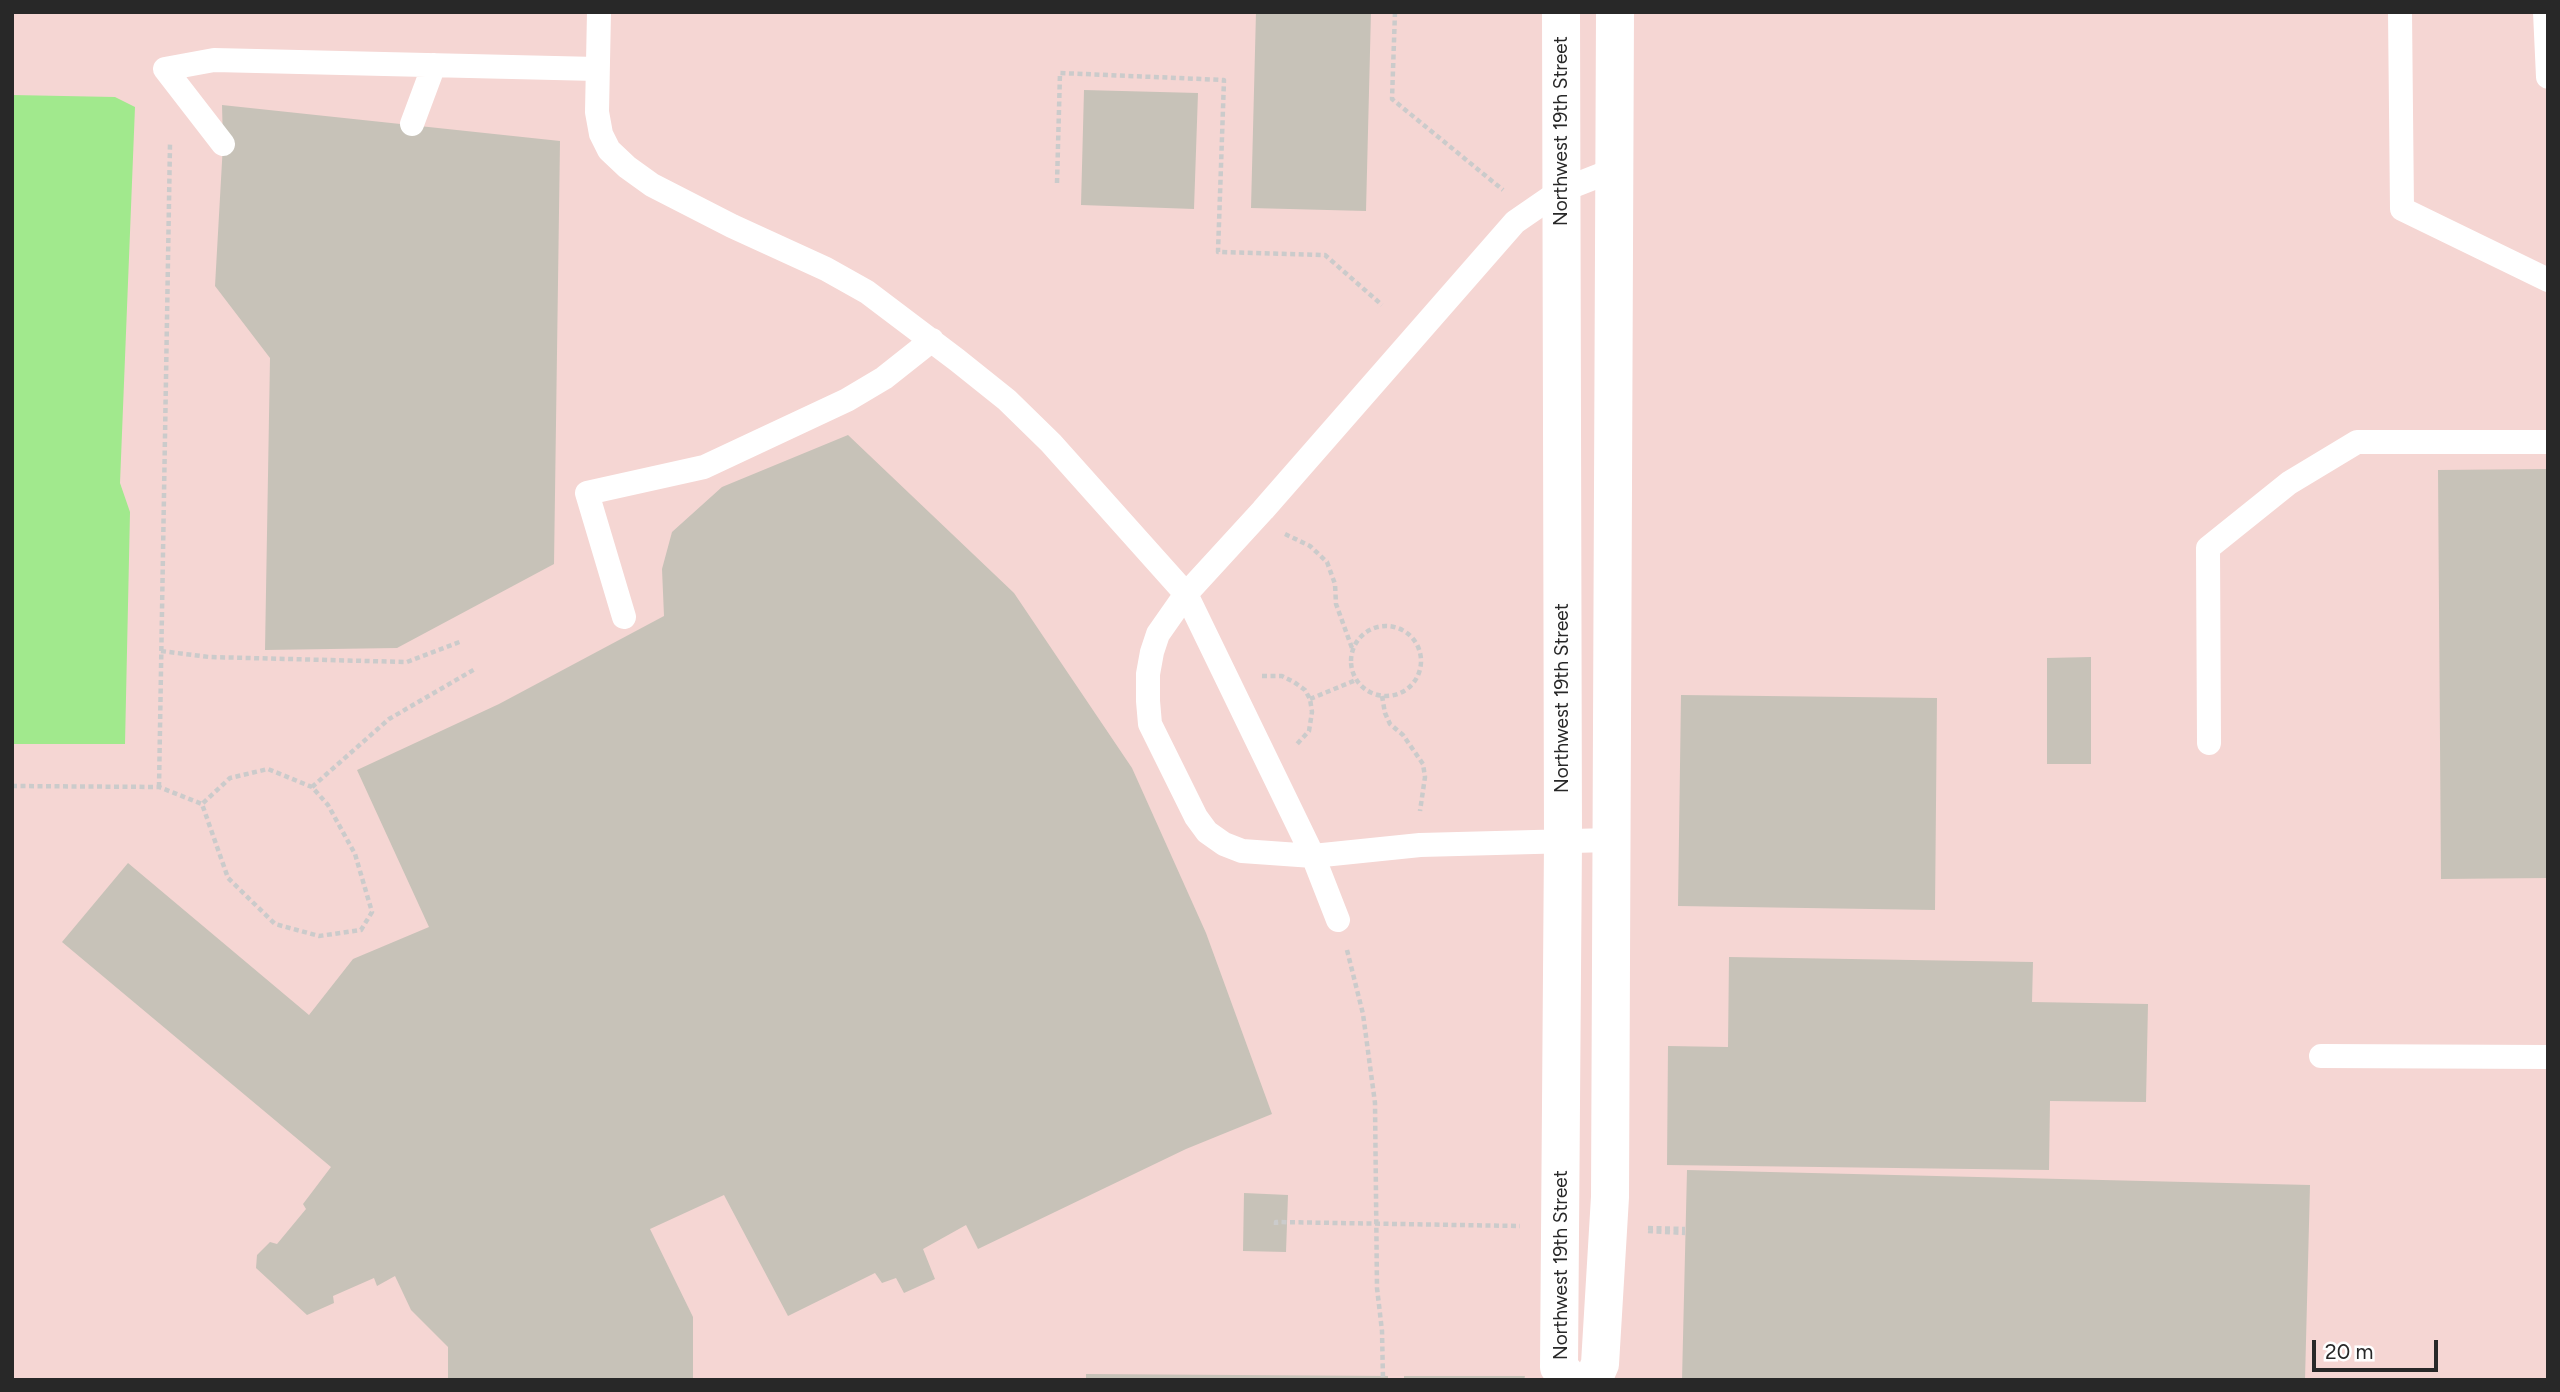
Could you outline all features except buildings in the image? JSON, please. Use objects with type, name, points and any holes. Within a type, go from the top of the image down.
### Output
[{"type":"street","name":"Northwest 19th Street","points":[[1562,12],[1560,191],[1563,841],[1559,1367],[1570,1380]]},
{"type":"street","name":"Northwest 19th Street","points":[[1592,1380],[1600,1364],[1610,1208],[1615,12]]},
{"type":"lane","points":[[599,12],[597,112],[601,134],[609,150],[652,185],[732,226],[826,269],[867,292],[932,340],[1007,400],[1051,443],[1186,594],[1313,856],[1338,920]]},
{"type":"lane","points":[[2400,12],[2402,209],[2548,280]]},
{"type":"lane","points":[[2545,12],[2548,77]]},
{"type":"lane","points":[[223,144],[165,69],[214,60],[597,69]]},
{"type":"lane","points":[[412,124],[434,65]]},
{"type":"lane","points":[[1610,840],[1420,845],[1313,856],[1242,851],[1224,844],[1207,832],[1196,817],[1150,724],[1148,674],[1158,634],[1186,594],[1515,222],[1560,191],[1616,169]]},
{"type":"lane","points":[[624,617],[587,493],[705,467],[847,400],[884,379],[932,340]]},
{"type":"lane","points":[[2209,743],[2208,548],[2289,483],[2357,442],[2548,442]]},
{"type":"lane","points":[[2321,1056],[2548,1057]]},
{"type":"path","points":[[1395,12],[1392,99],[1508,194]]},
{"type":"path","points":[[1057,183],[1060,74],[1224,80],[1218,252],[1325,255],[1382,304]]},
{"type":"path","points":[[159,787],[170,144]]},
{"type":"path","points":[[1280,530],[1310,546],[1326,562],[1335,584],[1336,604],[1353,649]]},
{"type":"path","points":[[1377,627],[1399,628],[1416,642],[1420,652],[1419,675],[1404,692],[1394,696],[1372,694],[1356,680],[1350,660],[1353,649],[1366,631],[1377,627]]},
{"type":"path","points":[[161,651],[209,657],[407,662],[462,641]]},
{"type":"path","points":[[312,787],[389,719],[475,669]]},
{"type":"path","points":[[1254,677],[1282,676],[1305,690],[1310,699],[1312,712],[1309,732],[1289,748]]},
{"type":"path","points":[[1310,699],[1356,680]]},
{"type":"path","points":[[1382,696],[1390,724],[1403,735],[1423,764],[1425,777],[1418,822]]},
{"type":"path","points":[[12,786],[159,787],[202,804],[228,878],[275,924],[319,936],[361,930],[372,912],[355,854],[328,805],[312,787],[268,769],[230,778],[202,804]]},
{"type":"path","points":[[1338,920],[1356,978],[1375,1103],[1377,1288],[1382,1331],[1383,1380]]},
{"type":"path","points":[[1276,1223],[1522,1227],[1439,1227]]},
{"type":"path","points":[[1644,1230],[1685,1231]]},
{"type":"shaded area","points":[[12,12],[2548,12],[2548,1380],[12,1380]]},
{"type":"green space","points":[[12,95],[115,97],[135,107],[120,483],[130,512],[125,744],[12,744]]}]
